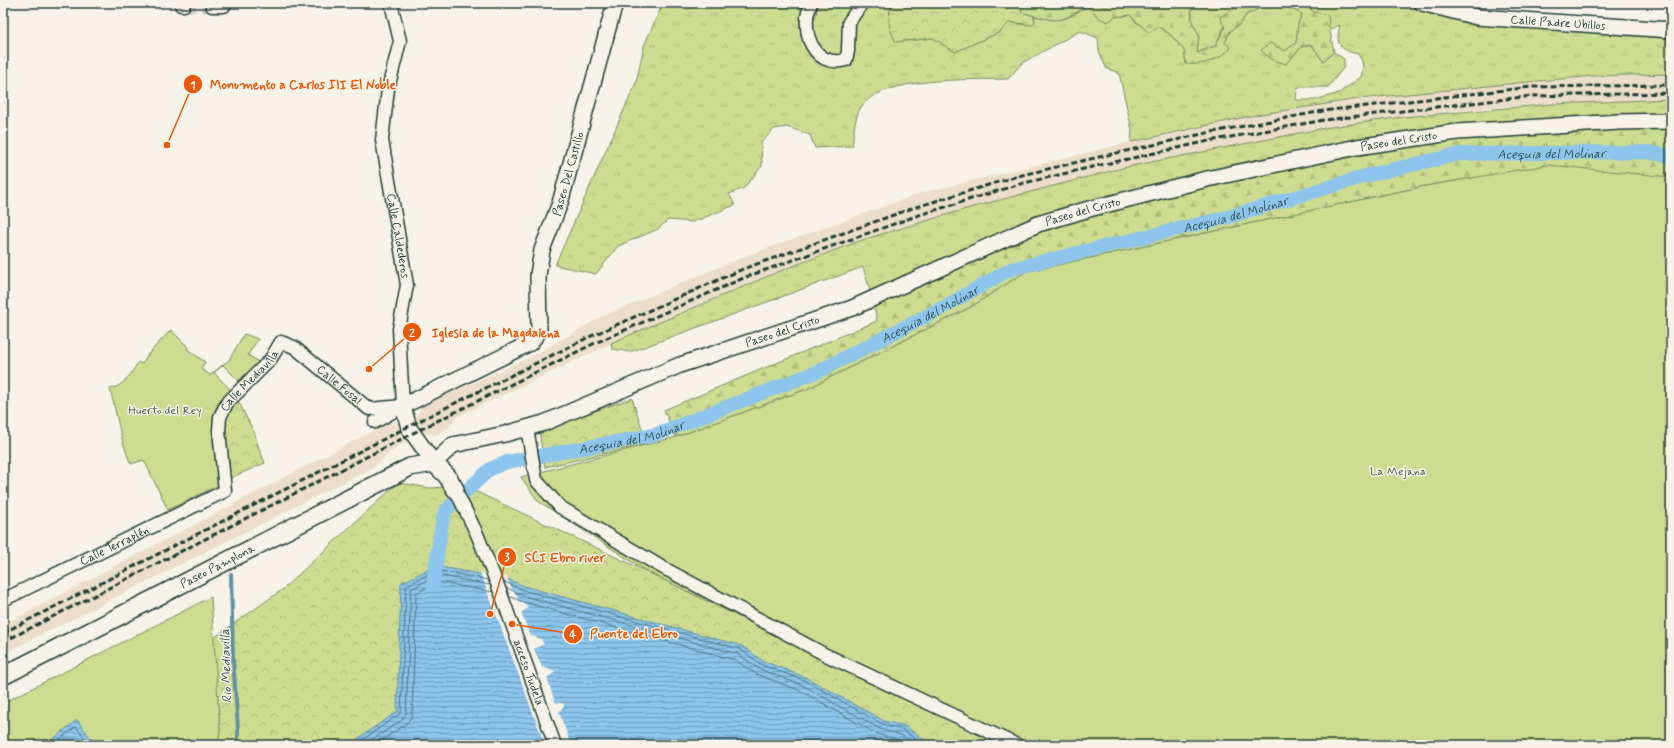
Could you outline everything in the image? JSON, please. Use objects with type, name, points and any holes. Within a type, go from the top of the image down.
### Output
[{"type":"main road","points":[[434,463],[447,476],[455,489]]},
{"type":"main road","name":"Paseo Pamplona","points":[[3,676],[403,471],[434,463]]},
{"type":"street","name":"Calle Caldederos","points":[[391,3],[400,41],[387,96],[382,140],[407,285],[399,329],[404,406],[409,428],[434,463]]},
{"type":"street","name":"Paseo Del Castillo","points":[[404,406],[530,343],[539,331],[538,276],[542,250],[560,203],[616,3]]},
{"type":"street","points":[[811,3],[807,19],[810,44],[817,53],[830,61],[838,62],[846,60],[850,22],[862,3]]},
{"type":"street","name":"Calle Padre Ubillos","points":[[1422,3],[1477,17],[1671,30]]},
{"type":"street","name":"Paseo del Cristo","points":[[434,463],[453,446],[547,422],[680,365],[852,308],[1038,224],[1089,209],[1207,179],[1357,147],[1457,132],[1619,122],[1671,121]]},
{"type":"street","name":"Calle Fosal","points":[[281,342],[294,348],[369,409],[404,406]]},
{"type":"street","name":"Calle Mediavilla","points":[[225,491],[219,430],[220,416],[227,403],[270,360],[281,342]]},
{"type":"street","points":[[376,422],[404,406]]},
{"type":"street","points":[[527,428],[536,480],[560,506],[658,565],[826,656],[1017,745]]},
{"type":"street","name":"acceso Tudela","points":[[455,489],[477,534],[500,591],[555,745]]},
{"type":"street","name":"Calle Terraplén","points":[[3,600],[225,491]]},
{"type":"shaded area","points":[[1671,74],[1671,99],[1488,108],[1403,117],[1330,127],[1126,167],[969,208],[862,240],[780,271],[629,335],[457,417],[450,427],[436,435],[426,433],[397,447],[372,468],[3,654],[3,625],[388,423],[400,423],[416,417],[421,406],[535,355],[601,317],[743,257],[921,193],[1131,142],[1255,115],[1404,94],[1594,76]]},
{"type":"green space","points":[[663,3],[798,3],[799,6],[815,18],[819,3],[894,3],[889,12],[896,42],[933,38],[955,52],[1000,32],[1010,22],[1026,25],[1035,20],[1034,16],[1057,20],[1068,18],[1088,5],[1099,18],[1130,15],[1137,23],[1158,26],[1171,35],[1184,50],[1186,64],[1225,43],[1230,31],[1240,24],[1246,15],[1258,9],[1262,3],[1286,3],[1288,7],[1302,14],[1298,24],[1296,43],[1285,51],[1286,64],[1301,47],[1312,45],[1323,61],[1334,52],[1344,59],[1344,67],[1328,87],[1308,87],[1297,89],[1296,100],[1315,100],[1339,93],[1361,77],[1363,68],[1362,61],[1358,54],[1346,50],[1340,45],[1338,37],[1340,25],[1329,30],[1329,26],[1304,3],[1419,3],[1671,30],[1671,74],[1594,76],[1359,99],[1255,115],[1131,142],[1132,130],[1119,73],[1106,68],[1099,51],[1098,38],[1080,31],[1022,63],[1008,79],[929,82],[887,90],[872,97],[861,107],[859,111],[852,146],[815,148],[810,135],[787,127],[774,129],[761,143],[762,166],[744,188],[729,194],[735,205],[693,222],[668,220],[658,229],[618,246],[596,274],[555,265],[636,83],[644,46]]},
{"type":"green space","points":[[894,3],[942,3],[946,6],[948,3],[1022,3],[1021,12],[1034,16],[1035,23],[1031,25],[1010,22],[1000,32],[955,52],[933,38],[896,42],[891,32],[889,22],[891,8]]},
{"type":"green space","points":[[1022,3],[1191,3],[1192,22],[1199,35],[1197,53],[1215,46],[1225,28],[1220,17],[1233,9],[1246,8],[1249,3],[1262,3],[1258,9],[1246,15],[1240,24],[1230,31],[1225,43],[1231,48],[1227,52],[1216,59],[1204,63],[1186,64],[1184,50],[1171,35],[1158,26],[1149,33],[1130,15],[1115,17],[1108,22],[1099,18],[1087,5],[1068,17],[1055,20],[1021,13]]},
{"type":"green space","points":[[1191,3],[1249,3],[1246,8],[1233,9],[1215,46],[1197,53],[1199,35],[1192,22]]},
{"type":"green space","points":[[1286,3],[1304,3],[1314,12],[1328,15],[1334,52],[1323,61],[1312,45],[1301,47],[1286,64],[1270,59],[1261,50],[1270,43],[1285,51],[1296,43],[1298,24],[1302,14],[1288,7]]},
{"type":"green space","points":[[1671,99],[1671,128],[872,297],[863,267],[630,352],[612,349],[611,343],[780,271],[862,240],[969,208],[1126,167],[1330,127],[1403,117],[1554,104]]},
{"type":"green space","points":[[1671,128],[1671,177],[1540,173],[1466,179],[1420,187],[1025,272],[971,307],[807,389],[676,437],[664,410],[877,321],[872,297],[1044,224],[1440,132]]},
{"type":"green space","name":"La Mejana","points":[[1547,165],[1671,177],[1671,745],[1001,745],[648,572],[538,501],[521,477],[676,437],[807,389],[971,307],[1025,272],[1420,187]]},
{"type":"green space","name":"Huerto del Rey","points":[[171,330],[188,347],[187,349],[205,362],[201,369],[210,375],[229,360],[244,334],[258,339],[248,355],[260,363],[240,382],[223,365],[214,373],[231,390],[219,401],[214,412],[214,448],[219,485],[168,510],[144,460],[131,464],[121,436],[110,389],[123,382],[130,375],[138,362],[142,364],[149,353]]},
{"type":"green space","points":[[632,398],[647,444],[545,467],[539,431]]},
{"type":"green space","points":[[238,401],[255,434],[265,463],[230,478],[224,419],[225,413]]},
{"type":"green space","points":[[400,483],[430,488],[464,486],[648,572],[1001,745],[218,745],[220,730],[212,639],[282,590],[390,490]]},
{"type":"green space","points":[[211,597],[220,730],[218,745],[3,745],[3,703]]},
{"type":"water","points":[[435,566],[507,579],[527,587],[742,646],[763,661],[807,678],[884,721],[905,726],[931,745],[348,745],[397,712],[401,583]]},
{"type":"water","points":[[77,720],[96,745],[58,745],[53,739]]},
{"type":"pier","points":[[480,572],[508,577],[507,579],[520,602],[525,604],[528,608],[521,613],[530,635],[541,639],[544,644],[534,649],[542,667],[556,671],[547,678],[555,702],[565,704],[559,712],[571,745],[545,745]]},
{"type":"waterway","name":"Acequia del Molinar","points":[[433,585],[445,511],[490,469],[507,462],[654,435],[819,371],[942,308],[1011,269],[1228,217],[1373,174],[1459,154],[1648,152],[1671,156]]},
{"type":"waterway","name":"Rio Mediavilla","points":[[231,574],[233,660],[238,745]]},
{"type":"tunnel","points":[[184,5],[212,6]]},
{"type":"railway","points":[[3,633],[433,414],[589,337],[743,269],[913,208],[1018,176],[1207,133],[1323,111],[1531,87],[1671,85]]},
{"type":"railway","points":[[3,642],[435,422],[593,344],[746,277],[916,216],[1020,184],[1209,141],[1324,120],[1532,96],[1671,93]]},
{"type":"place","name":"Monumento a Carlos III El Noble","points":[[167,145]]},
{"type":"place","name":"Iglesia de la Magdalena","points":[[369,369]]},
{"type":"place","name":"SCI Ebro river","points":[[490,614]]},
{"type":"place","name":"Puente del Ebro","points":[[512,624]]}]
